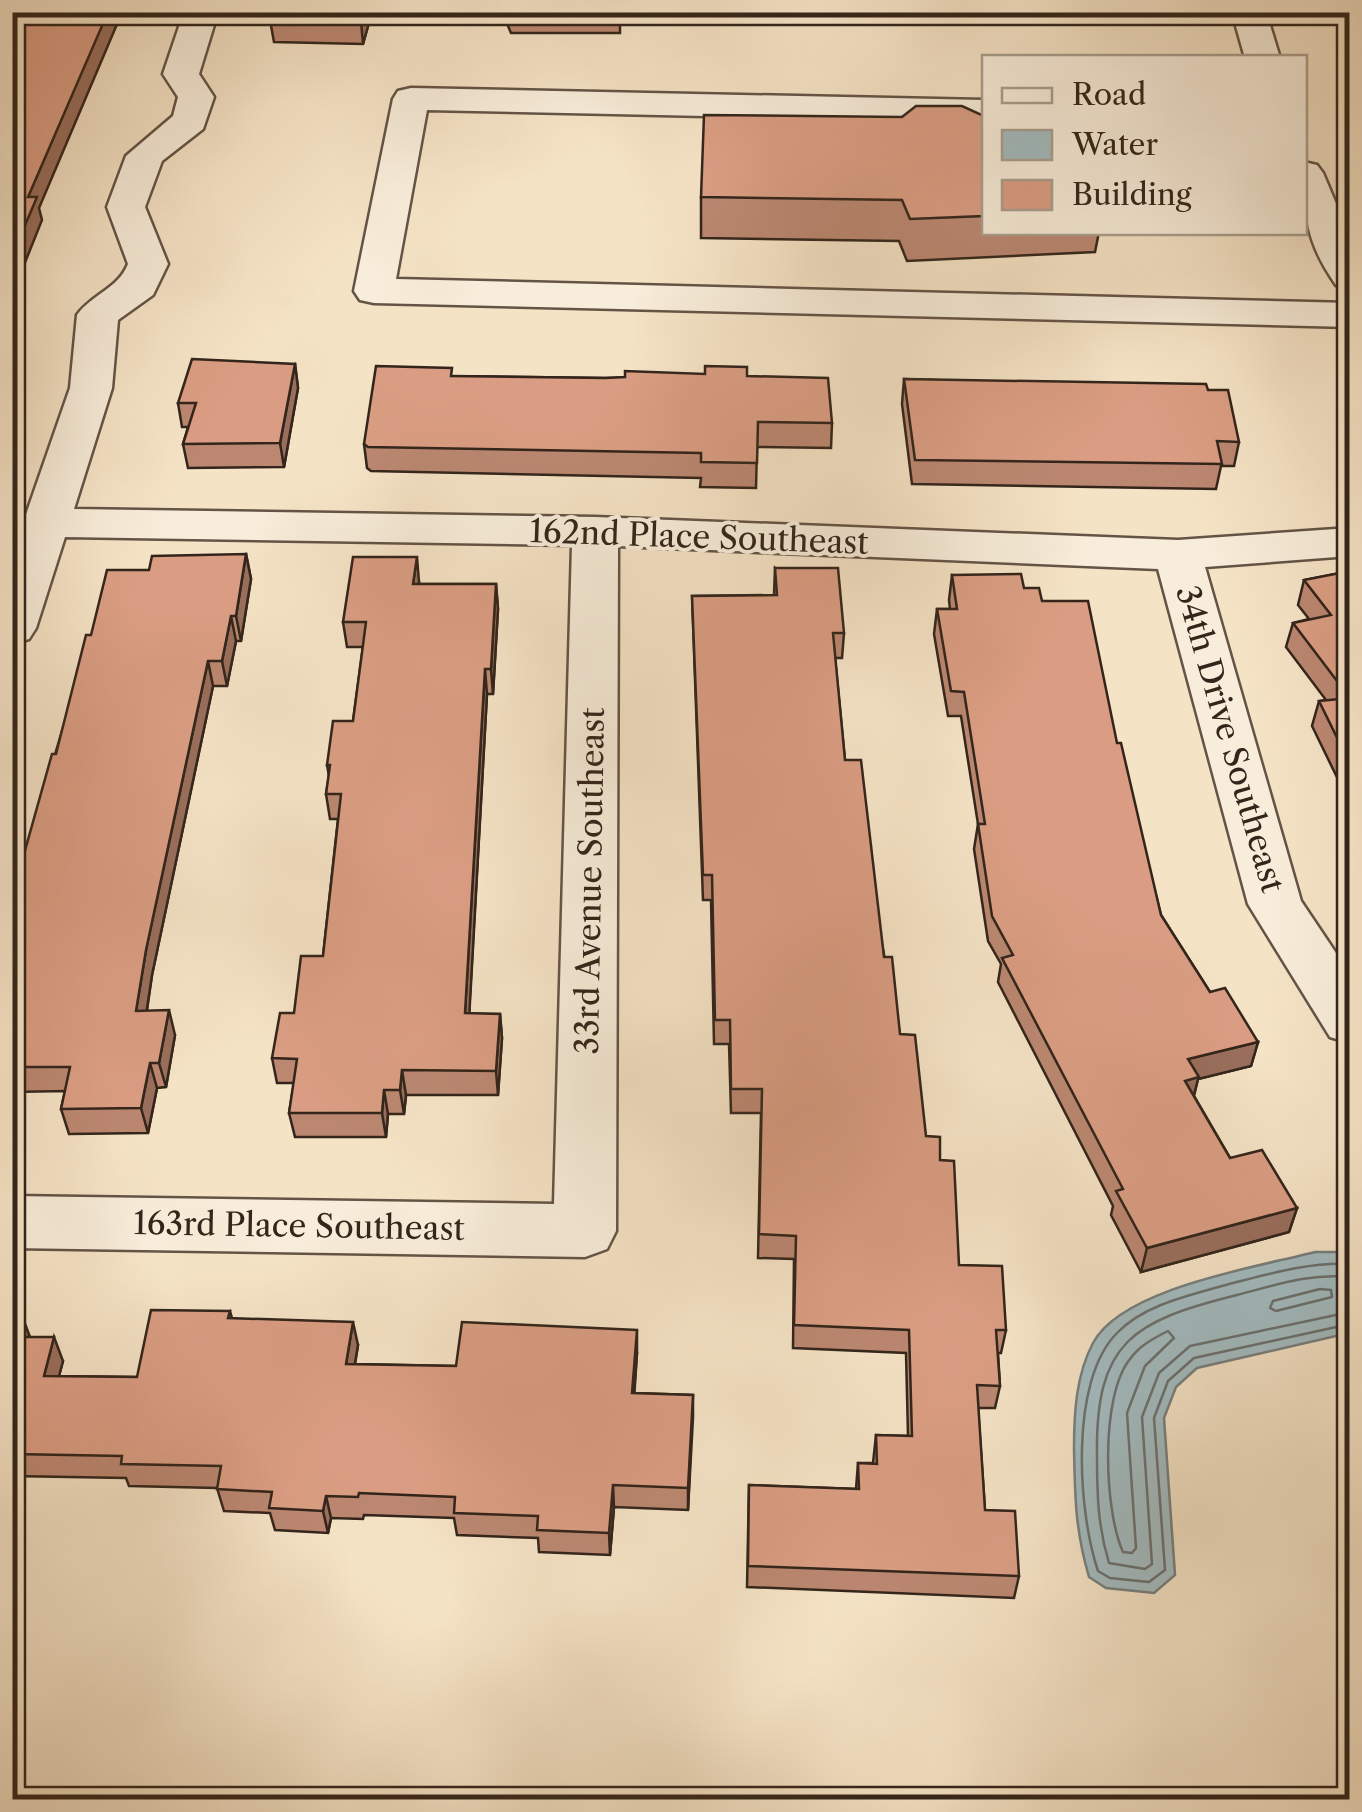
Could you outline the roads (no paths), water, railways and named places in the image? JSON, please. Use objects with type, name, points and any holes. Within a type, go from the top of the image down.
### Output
[{"type":"street","points":[[12,628],[90,388],[98,315],[138,286],[148,264],[126,207],[145,156],[190,121],[196,97],[182,74],[201,12]]},
{"type":"street","points":[[1249,12],[1262,55]]},
{"type":"street","points":[[982,111],[412,100],[374,291],[1350,316]]},
{"type":"street","points":[[1307,180],[1338,258],[1350,276]]},
{"type":"street","name":"162nd Place Southeast","points":[[47,523],[595,532],[1178,556],[1350,542]]},
{"type":"street","name":"33rd Avenue Southeast","points":[[585,1231],[595,532]]},
{"type":"street","name":"34th Drive Southeast","points":[[1178,556],[1275,904],[1350,1021]]},
{"type":"street","name":"163rd Place Southeast","points":[[12,1222],[585,1231]]},
{"type":"water","points":[[1315,1252],[1342,1252],[1349,1256],[1349,1333],[1197,1368],[1176,1387],[1164,1418],[1175,1575],[1154,1593],[1106,1588],[1089,1577],[1077,1513],[1074,1435],[1080,1381],[1093,1343],[1109,1324],[1161,1294]]}]
